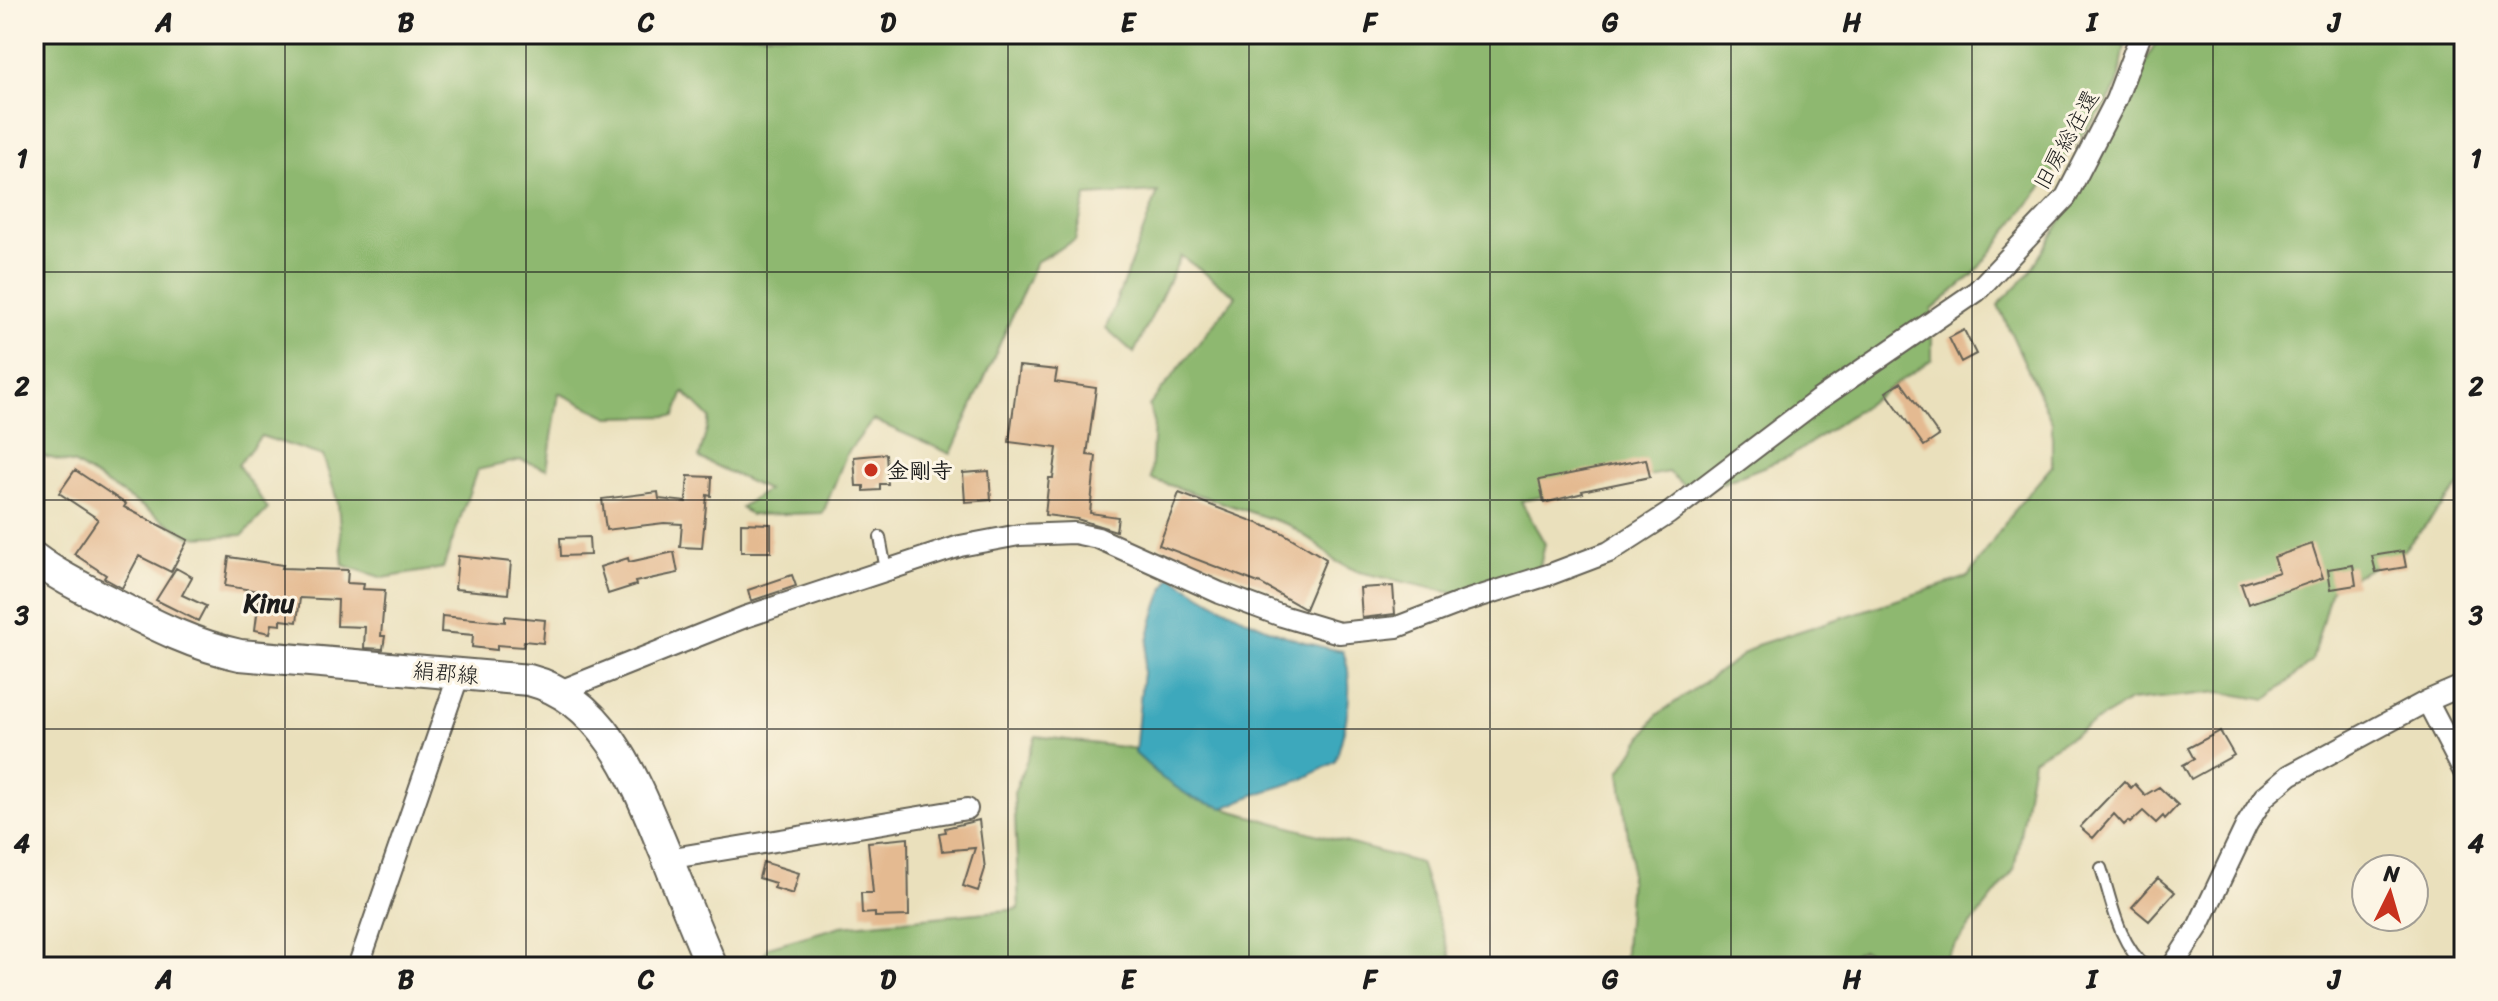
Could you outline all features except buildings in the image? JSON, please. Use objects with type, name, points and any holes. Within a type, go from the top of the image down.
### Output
[{"type":"main road","name":"絹郡線","points":[[34,558],[55,574],[167,632],[209,649],[240,655],[529,680],[560,691],[592,718],[617,749],[639,791],[712,967]]},
{"type":"street","name":"旧房総往還","points":[[560,691],[709,630],[960,546],[1019,535],[1074,533],[1122,547],[1220,593],[1339,633],[1397,627],[1609,552],[1668,514],[1818,400],[1977,291],[2066,197],[2116,100],[2141,34]]},
{"type":"street","points":[[358,967],[459,674]]},
{"type":"street","points":[[2172,967],[2198,927],[2247,824],[2264,797],[2290,775],[2427,701],[2464,685]]},
{"type":"street","points":[[2427,701],[2464,772]]},
{"type":"street","points":[[667,859],[967,809]]},
{"type":"lane","points":[[880,537],[886,570]]},
{"type":"lane","points":[[2101,868],[2122,935],[2146,967]]},
{"type":"green space","points":[[34,34],[2127,34],[2118,84],[2108,102],[1973,275],[1932,310],[1932,359],[1791,456],[1694,494],[1668,472],[1521,501],[1545,544],[1539,570],[1453,593],[1359,572],[1335,561],[1289,525],[1151,479],[1154,421],[1149,406],[1236,296],[1181,256],[1134,353],[1106,328],[1158,192],[1086,196],[1075,240],[1036,262],[951,454],[873,420],[846,455],[823,513],[750,515],[741,507],[767,490],[699,458],[710,418],[684,392],[675,416],[609,417],[559,393],[547,469],[521,460],[477,470],[443,568],[383,578],[343,565],[338,503],[323,456],[261,436],[238,465],[268,509],[243,535],[190,537],[75,464],[34,454]]},
{"type":"green space","points":[[2163,34],[2464,34],[2464,481],[2403,551],[2331,589],[2312,661],[2267,700],[2220,692],[2130,701],[2033,759],[2014,870],[1938,967],[1915,967],[1862,950],[1825,967],[1624,967],[1631,860],[1620,772],[1657,715],[1757,645],[1968,577],[2015,509],[2052,466],[2052,422],[1998,305],[2028,275],[2097,162],[2154,46]]},
{"type":"green space","points":[[1036,736],[1137,749],[1229,810],[1420,863],[1454,967],[757,967],[768,947],[841,926],[1019,909],[1014,793]]},
{"type":"water","points":[[1171,576],[1212,601],[1275,632],[1343,651],[1349,692],[1346,721],[1335,762],[1301,780],[1224,808],[1194,799],[1162,778],[1135,753],[1148,639],[1161,596]]},
{"type":"place","name":"金剛寺","points":[[871,470]]},
{"type":"district","name":"Kinu","points":[[269,603]]}]
